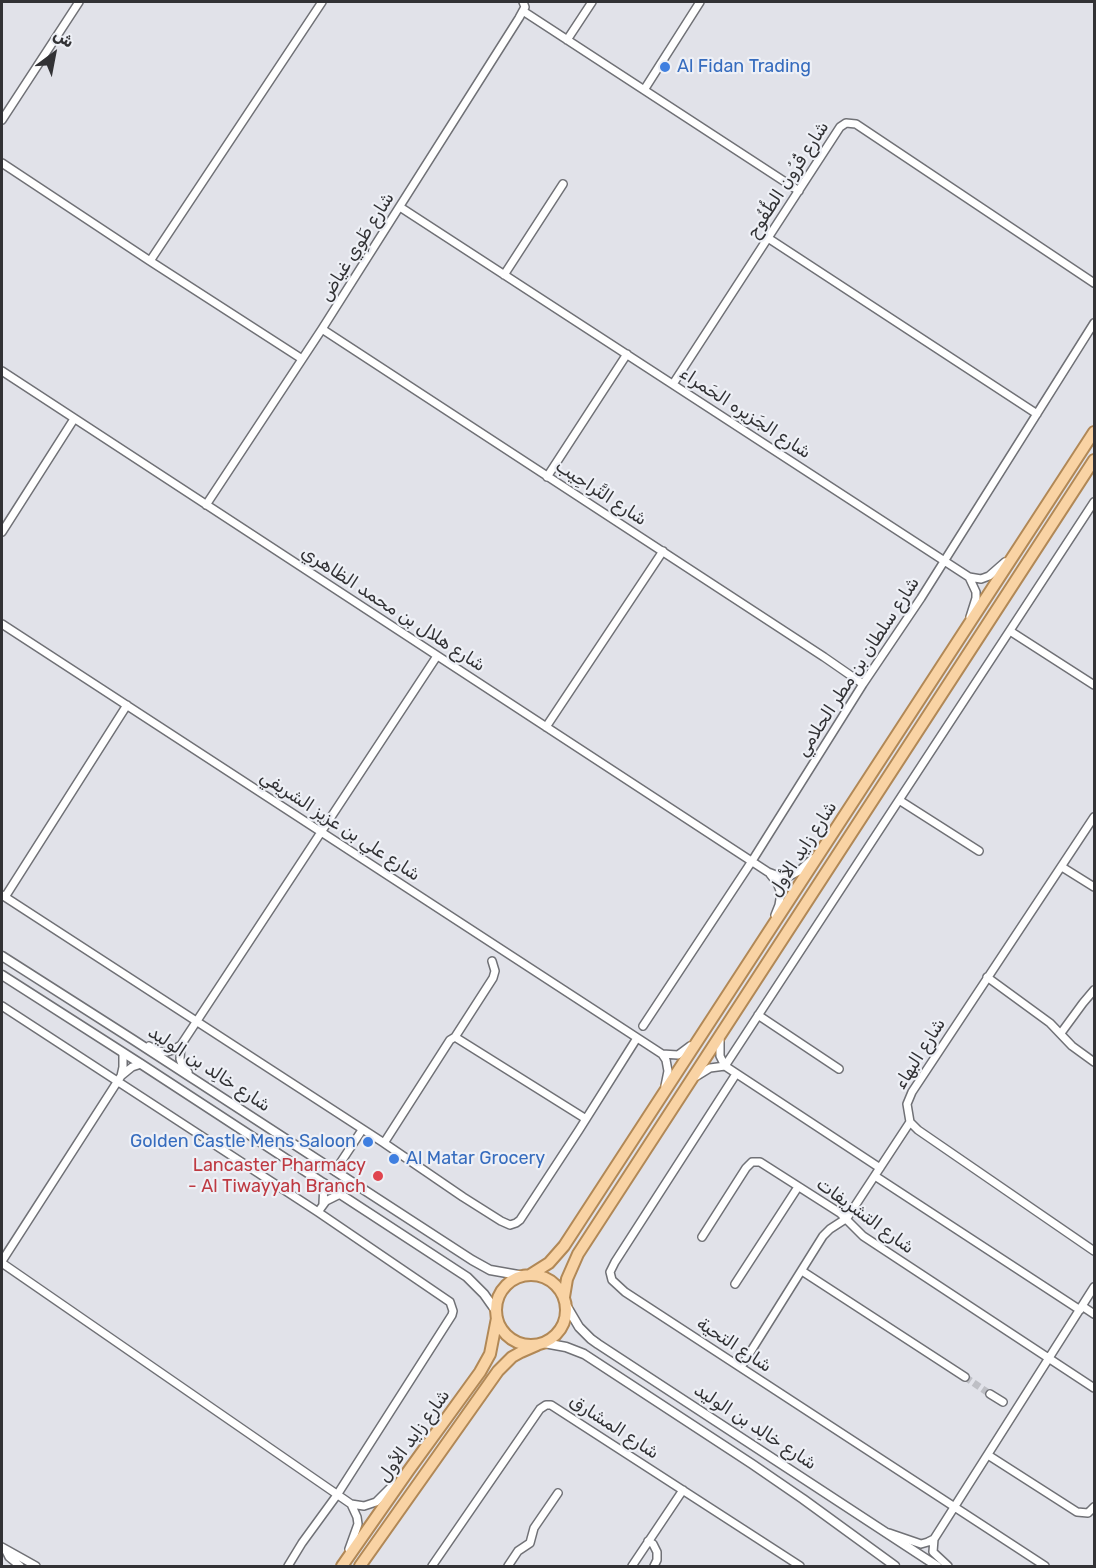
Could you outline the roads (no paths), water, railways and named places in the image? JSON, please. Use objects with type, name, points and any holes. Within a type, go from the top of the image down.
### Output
[{"type":"main road","name":"شارع زايد الأول","points":[[527,1275],[549,1263],[564,1246],[1095,432]]},
{"type":"main road","name":"شارع زايد الأول","points":[[565,1301],[567,1279],[578,1254],[1095,460]]},
{"type":"main road","points":[[527,1275],[547,1278],[560,1289],[565,1301],[567,1313],[562,1328],[551,1340],[540,1344],[528,1346],[511,1339],[500,1326],[496,1314],[499,1295],[503,1288],[516,1278],[527,1275]]},
{"type":"main road","name":"شارع زايد الأول","points":[[342,1566],[480,1372],[490,1354],[496,1314]]},
{"type":"main road","name":"شارع زايد الأول","points":[[360,1566],[498,1371],[521,1352],[540,1344]]},
{"type":"street","points":[[2,120],[79,2]]},
{"type":"street","points":[[150,261],[322,2]]},
{"type":"street","points":[[523,2],[524,11],[799,191]]},
{"type":"street","points":[[567,40],[592,2]]},
{"type":"street","points":[[644,90],[700,2]]},
{"type":"street","name":"شارع طَوِي غياض","points":[[206,505],[303,359],[524,11]]},
{"type":"street","name":"شارع قُرُون الطُّفُوح","points":[[673,384],[840,127],[846,123],[856,124],[1095,283]]},
{"type":"street","points":[[2,163],[303,359]]},
{"type":"street","points":[[504,275],[563,184]]},
{"type":"street","name":"شارع الجَزيره الحَمراء","points":[[400,207],[969,577]]},
{"type":"street","points":[[768,238],[1037,414]]},
{"type":"street","name":"شارع سلطان بن مطر الحلامي","points":[[644,1026],[752,861],[1095,323]]},
{"type":"street","name":"شارع التَّراحِيب","points":[[322,329],[863,684]]},
{"type":"street","points":[[547,477],[627,354]]},
{"type":"street","name":"شارع هلال بن محمد الظاهري","points":[[2,371],[768,872]]},
{"type":"street","points":[[2,532],[75,419]]},
{"type":"street","points":[[725,1066],[1095,502]]},
{"type":"street","points":[[969,577],[978,579],[989,576],[1020,547]]},
{"type":"street","points":[[546,727],[663,551]]},
{"type":"street","points":[[965,631],[976,598],[969,577]]},
{"type":"street","name":"شارع علي بن عزيز الشريفي","points":[[2,624],[662,1054]]},
{"type":"street","points":[[1010,631],[1095,685]]},
{"type":"street","points":[[132,1039],[158,1051],[167,1052],[181,1045],[437,656]]},
{"type":"street","points":[[127,705],[3,896],[384,1143],[472,1203],[510,1225],[520,1220],[637,1038]]},
{"type":"street","points":[[899,800],[979,851]]},
{"type":"street","name":"شارع البهاء","points":[[910,1122],[907,1104],[912,1092],[1095,817]]},
{"type":"street","points":[[768,872],[781,877],[795,874],[823,849]]},
{"type":"street","points":[[1062,867],[1095,887]]},
{"type":"street","points":[[768,872],[777,883],[781,893],[779,905],[768,933]]},
{"type":"street","name":"شارع خالِد بن الوليد","points":[[2,956],[472,1260],[490,1270],[527,1275]]},
{"type":"street","points":[[384,1143],[495,975],[492,961]]},
{"type":"street","name":"شارع خالِد بن الوليد","points":[[2,975],[467,1277],[484,1294],[496,1314]]},
{"type":"street","points":[[987,977],[1050,1023],[1072,1046],[1095,1062]]},
{"type":"street","points":[[1061,1034],[1095,990]]},
{"type":"street","points":[[2,1006],[119,1079],[447,1298],[452,1306],[453,1311],[449,1319],[337,1495],[288,1566]]},
{"type":"street","points":[[758,1015],[839,1069]]},
{"type":"street","points":[[662,1054],[674,1056],[682,1053],[703,1034]]},
{"type":"street","points":[[721,1034],[719,1050],[725,1066],[880,1168]]},
{"type":"street","points":[[455,1037],[586,1119]]},
{"type":"street","points":[[181,1045],[182,1065],[211,1090]]},
{"type":"street","points":[[119,1079],[124,1062],[123,1053]]},
{"type":"street","points":[[661,1097],[668,1071],[662,1054]]},
{"type":"street","points":[[141,1064],[128,1070],[119,1079],[2,1262],[351,1504],[364,1506],[375,1502],[409,1470]]},
{"type":"street","points":[[690,1082],[704,1071],[717,1066],[725,1066]]},
{"type":"street","name":"شارع التحية","points":[[736,1074],[615,1262],[610,1272],[612,1280],[741,1368],[1045,1566]]},
{"type":"street","points":[[741,1368],[826,1233],[847,1218],[910,1122],[918,1130],[1095,1251]]},
{"type":"street","points":[[335,1171],[362,1130]]},
{"type":"street","name":"شارع التشريفات","points":[[702,1237],[746,1168],[752,1162],[757,1161],[847,1218],[862,1236],[1095,1388]]},
{"type":"street","points":[[875,1176],[1081,1308],[1095,1314]]},
{"type":"street","points":[[323,1204],[324,1183]]},
{"type":"street","points":[[735,1284],[798,1186]]},
{"type":"street","points":[[318,1212],[323,1204],[340,1194]]},
{"type":"street","points":[[802,1271],[964,1377]]},
{"type":"street","points":[[948,1566],[933,1552],[934,1539],[1095,1287]]},
{"type":"street","name":"شارع خالِد بن الوليد","points":[[565,1301],[579,1327],[598,1344],[937,1566]]},
{"type":"street","name":"شارع خالِد بن الوليد","points":[[540,1344],[566,1347],[584,1354],[761,1470],[895,1566]]},
{"type":"street","points":[[990,1394],[1003,1402]]},
{"type":"street","name":"شارع المشارق","points":[[432,1566],[540,1409],[546,1405],[555,1406],[800,1566]]},
{"type":"street","points":[[988,1455],[1077,1512],[1088,1513],[1095,1507]]},
{"type":"street","points":[[632,1566],[683,1490]]},
{"type":"street","points":[[508,1566],[518,1551],[530,1543],[536,1526],[558,1493]]},
{"type":"street","points":[[342,1566],[358,1528],[357,1517],[351,1504]]},
{"type":"street","points":[[886,1532],[921,1544],[934,1539]]},
{"type":"street","points":[[648,1541],[653,1544],[657,1552],[654,1566]]},
{"type":"street","points":[[3,1548],[9,1557],[20,1566]]},
{"type":"street","points":[[3,1548],[36,1566]]},
{"type":"tunnel","points":[[965,1377],[990,1394]]},
{"type":"place","name":"Al Fidan Trading","points":[[665,67]]},
{"type":"place","name":"Golden Castle Mens Saloon","points":[[368,1142]]},
{"type":"place","name":"Al Matar Grocery","points":[[394,1159]]},
{"type":"place","name":"Lancaster Pharmacy - Al Tiwayyah Branch","points":[[378,1176]]}]
